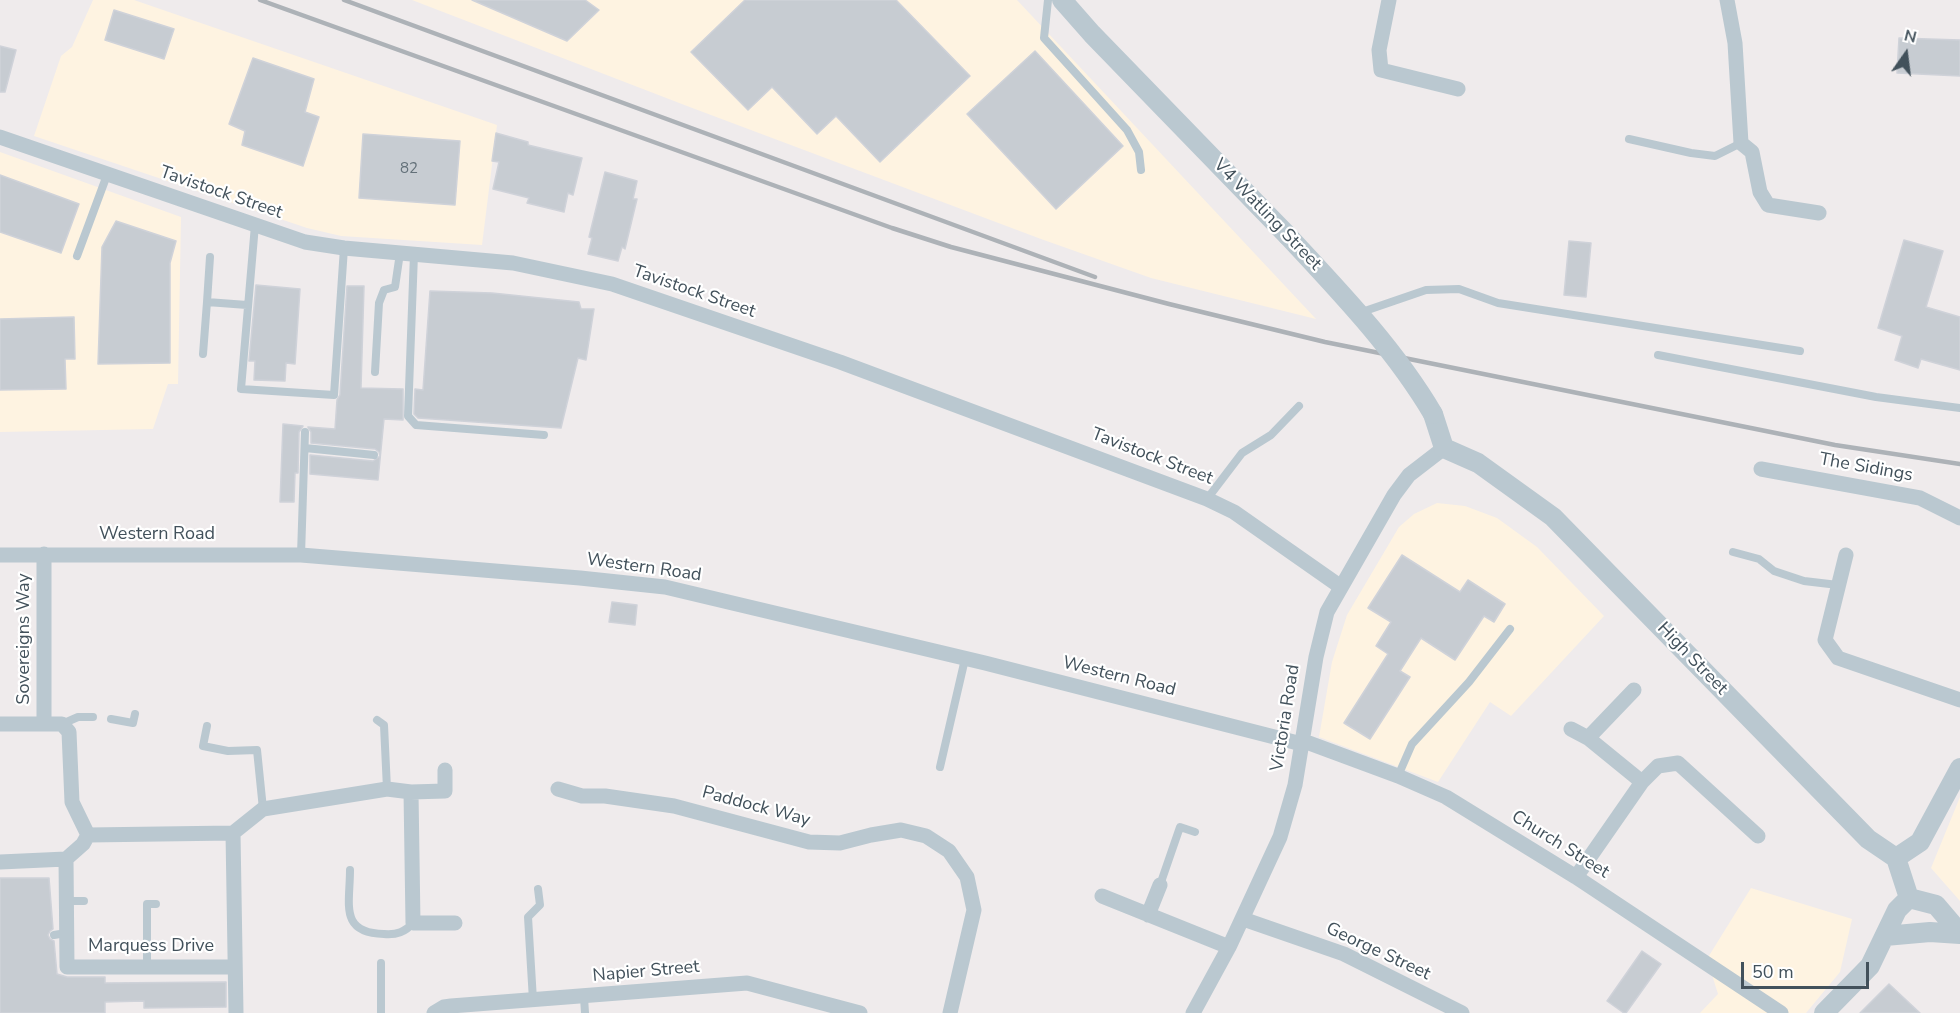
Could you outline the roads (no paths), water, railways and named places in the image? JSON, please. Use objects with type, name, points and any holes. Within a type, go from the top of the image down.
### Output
[{"type":"street","name":"V4 Watling Street","points":[[1062,0],[1359,313],[1413,381],[1433,414],[1444,448]]},
{"type":"street","points":[[1389,0],[1379,50],[1381,70],[1458,89]]},
{"type":"street","points":[[1727,0],[1735,43],[1741,143],[1752,152],[1760,192],[1768,204],[1819,213]]},
{"type":"street","name":"Tavistock Street","points":[[0,137],[304,242],[344,248],[513,263],[612,284],[840,362],[1207,499],[1234,513],[1341,587]]},
{"type":"street","name":"Victoria Road","points":[[1193,1013],[1243,919],[1280,837],[1295,785],[1316,657],[1327,612],[1394,495],[1410,475],[1444,448]]},
{"type":"street","name":"High Street","points":[[1444,448],[1478,464],[1553,518],[1868,839],[1896,858]]},
{"type":"street","name":"The Sidings","points":[[1761,469],[1920,498],[1960,518]]},
{"type":"street","name":"Sovereigns Way","points":[[44,554],[44,724]]},
{"type":"street","name":"Western Road","points":[[0,555],[302,555],[665,587],[1302,743]]},
{"type":"street","points":[[1846,555],[1825,640],[1838,658],[1960,700]]},
{"type":"street","points":[[1587,738],[1634,690]]},
{"type":"street","points":[[0,724],[62,724],[69,732],[72,802],[86,839]]},
{"type":"street","points":[[1571,729],[1587,738],[1642,782]]},
{"type":"street","name":"Church Street","points":[[1302,743],[1309,743],[1398,776],[1446,797],[1576,878],[1781,1013]]},
{"type":"street","points":[[1576,878],[1642,782],[1658,766],[1678,763],[1758,836]]},
{"type":"street","points":[[66,901],[66,860],[86,839],[233,834],[263,809],[387,789],[411,792],[445,791],[445,770]]},
{"type":"street","points":[[1909,898],[1896,858],[1920,842],[1960,770]]},
{"type":"street","name":"Paddock Way","points":[[558,789],[582,796],[605,796],[674,806],[809,842],[840,843],[901,830],[926,836],[949,850],[967,877],[975,910],[950,1013]]},
{"type":"street","points":[[411,792],[413,923],[455,923]]},
{"type":"street","name":"Marquess Drive","points":[[233,834],[236,1013]]},
{"type":"street","points":[[0,862],[66,860]]},
{"type":"street","points":[[1148,915],[1160,885]]},
{"type":"street","points":[[1102,896],[1229,947]]},
{"type":"street","points":[[1909,898],[1936,905],[1960,934]]},
{"type":"street","points":[[1824,1013],[1870,966],[1897,910],[1909,898]]},
{"type":"street","name":"Marquess Drive","points":[[66,901],[60,934],[67,967],[236,966]]},
{"type":"street","name":"George Street","points":[[1243,919],[1344,954],[1461,1013]]},
{"type":"street","points":[[1885,936],[1930,932],[1960,934]]},
{"type":"street","name":"Napier Street","points":[[434,1013],[451,1006],[747,983],[860,1013]]},
{"type":"lane","points":[[1048,0],[1044,39],[1127,130],[1139,152],[1141,170]]},
{"type":"lane","points":[[1629,139],[1714,156],[1741,143]]},
{"type":"lane","points":[[77,256],[107,175]]},
{"type":"lane","points":[[255,225],[241,389],[334,395],[344,248]]},
{"type":"lane","points":[[375,372],[379,303],[384,290],[395,286],[407,254]]},
{"type":"lane","points":[[407,254],[408,416],[416,425],[544,435]]},
{"type":"lane","points":[[202,354],[210,257]]},
{"type":"lane","points":[[1359,313],[1426,290],[1459,290],[1498,303],[1800,351]]},
{"type":"lane","points":[[207,302],[248,305]]},
{"type":"lane","points":[[1658,355],[1876,397],[1960,408]]},
{"type":"lane","points":[[1207,499],[1242,453],[1270,435],[1299,406]]},
{"type":"lane","points":[[302,555],[305,432]]},
{"type":"lane","points":[[305,448],[374,455]]},
{"type":"lane","points":[[1733,552],[1760,559],[1774,572],[1804,581],[1838,585]]},
{"type":"lane","points":[[1398,776],[1412,744],[1469,682],[1510,629]]},
{"type":"lane","points":[[940,767],[965,659]]},
{"type":"lane","points":[[111,719],[133,723],[135,714]]},
{"type":"lane","points":[[62,724],[78,717],[93,717]]},
{"type":"lane","points":[[377,720],[384,725],[387,789]]},
{"type":"lane","points":[[207,726],[203,746],[228,751],[257,750],[263,809]]},
{"type":"lane","points":[[1160,885],[1180,827],[1195,832]]},
{"type":"lane","points":[[350,870],[351,918],[356,928],[367,933],[396,934],[409,928],[413,923]]},
{"type":"lane","points":[[533,1000],[528,917],[540,905],[538,889]]},
{"type":"lane","points":[[66,901],[84,901]]},
{"type":"lane","points":[[147,967],[147,904],[156,904]]},
{"type":"lane","points":[[381,963],[381,1013]]},
{"type":"lane","points":[[584,997],[585,1013]]},
{"type":"railway","points":[[260,0],[892,228],[951,247],[1325,342],[1835,445],[1960,464]]},
{"type":"railway","points":[[344,0],[1095,277]]}]
